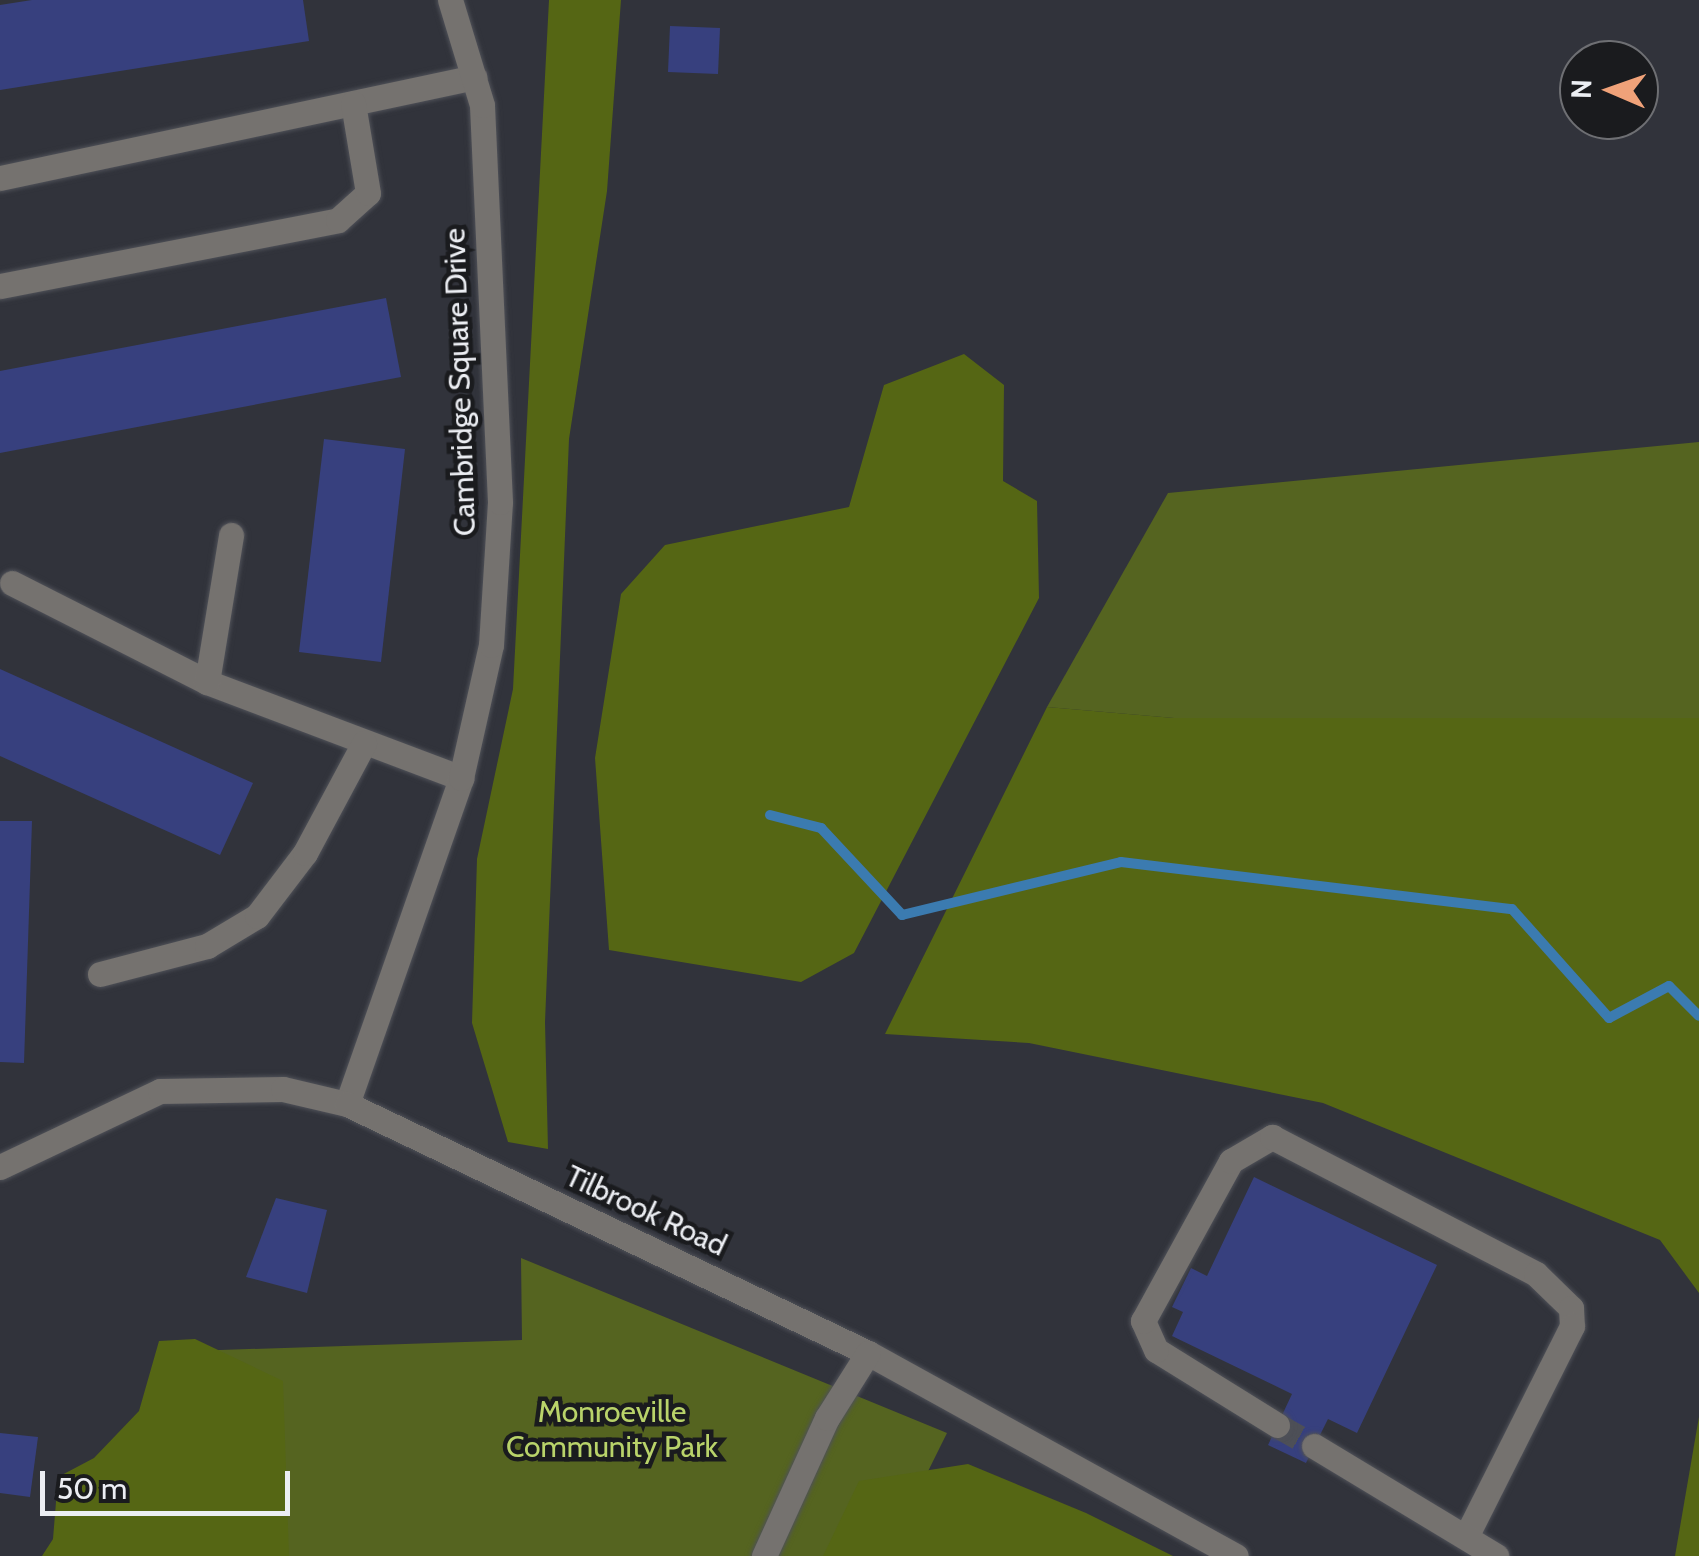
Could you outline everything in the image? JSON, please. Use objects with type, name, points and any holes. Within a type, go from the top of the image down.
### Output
[{"type":"street","name":"Cambridge Square Drive","points":[[347,1104],[461,778],[491,646],[500,502],[474,78],[450,0]]},
{"type":"street","points":[[0,178],[474,78]]},
{"type":"street","points":[[0,286],[338,220],[368,193],[353,103]]},
{"type":"street","points":[[207,682],[231,535]]},
{"type":"street","points":[[12,583],[207,682],[461,778]]},
{"type":"street","points":[[100,974],[208,946],[258,916],[305,853],[364,744]]},
{"type":"street","name":"Tilbrook Road","points":[[0,1167],[160,1091],[283,1089],[347,1104],[868,1352],[1236,1556]]},
{"type":"street","points":[[1277,1425],[1156,1350],[1143,1322],[1231,1161],[1247,1148],[1272,1137],[1466,1238],[1560,1292],[1572,1326],[1467,1536]]},
{"type":"street","points":[[764,1556],[826,1418],[868,1352]]},
{"type":"street","points":[[1314,1446],[1496,1556]]},
{"type":"green space","points":[[549,0],[621,0],[607,191],[569,439],[545,1022],[548,1149],[508,1142],[472,1023],[477,859],[513,689]]},
{"type":"green space","points":[[964,354],[1004,385],[1003,481],[1037,501],[1039,598],[854,953],[801,982],[609,950],[595,758],[621,594],[665,545],[849,507],[884,385]]},
{"type":"green space","points":[[1699,442],[1699,718],[1174,718],[1047,707],[1168,493]]},
{"type":"green space","points":[[1047,707],[1174,718],[1699,718],[1699,1293],[1660,1240],[1323,1103],[1029,1043],[885,1034]]},
{"type":"green space","name":"Monroeville Community Park","points":[[521,1258],[947,1433],[886,1556],[187,1556],[191,1351],[522,1340]]},
{"type":"green space","points":[[195,1339],[283,1381],[289,1556],[42,1556],[53,1539],[58,1477],[94,1458],[139,1411],[159,1341]]},
{"type":"green space","points":[[1699,1417],[1699,1556],[1675,1556],[1696,1434]]},
{"type":"green space","points":[[968,1464],[1086,1513],[1173,1556],[823,1556],[859,1481]]},
{"type":"building","points":[[32,0],[303,0],[309,41],[0,90],[0,5]]},
{"type":"building","points":[[670,26],[720,28],[718,74],[668,72]]},
{"type":"building","points":[[386,298],[401,377],[0,453],[0,371]]},
{"type":"building","points":[[324,439],[405,449],[381,662],[299,652]]},
{"type":"building","points":[[0,669],[253,783],[220,855],[0,756]]},
{"type":"building","points":[[0,821],[32,821],[24,1063],[0,1062]]},
{"type":"building","points":[[1254,1177],[1437,1265],[1357,1433],[1328,1419],[1306,1463],[1268,1445],[1292,1394],[1172,1336],[1183,1312],[1172,1307],[1191,1268],[1207,1276]]},
{"type":"building","points":[[276,1198],[327,1210],[307,1293],[246,1277]]},
{"type":"building","points":[[0,1433],[38,1437],[30,1497],[0,1493]]},
{"type":"waterway","points":[[770,815],[821,828],[902,915],[1121,862],[1512,909],[1609,1018],[1669,986],[1699,1016]]},
{"type":"tunnel","points":[[1277,1425],[1314,1446]]}]
